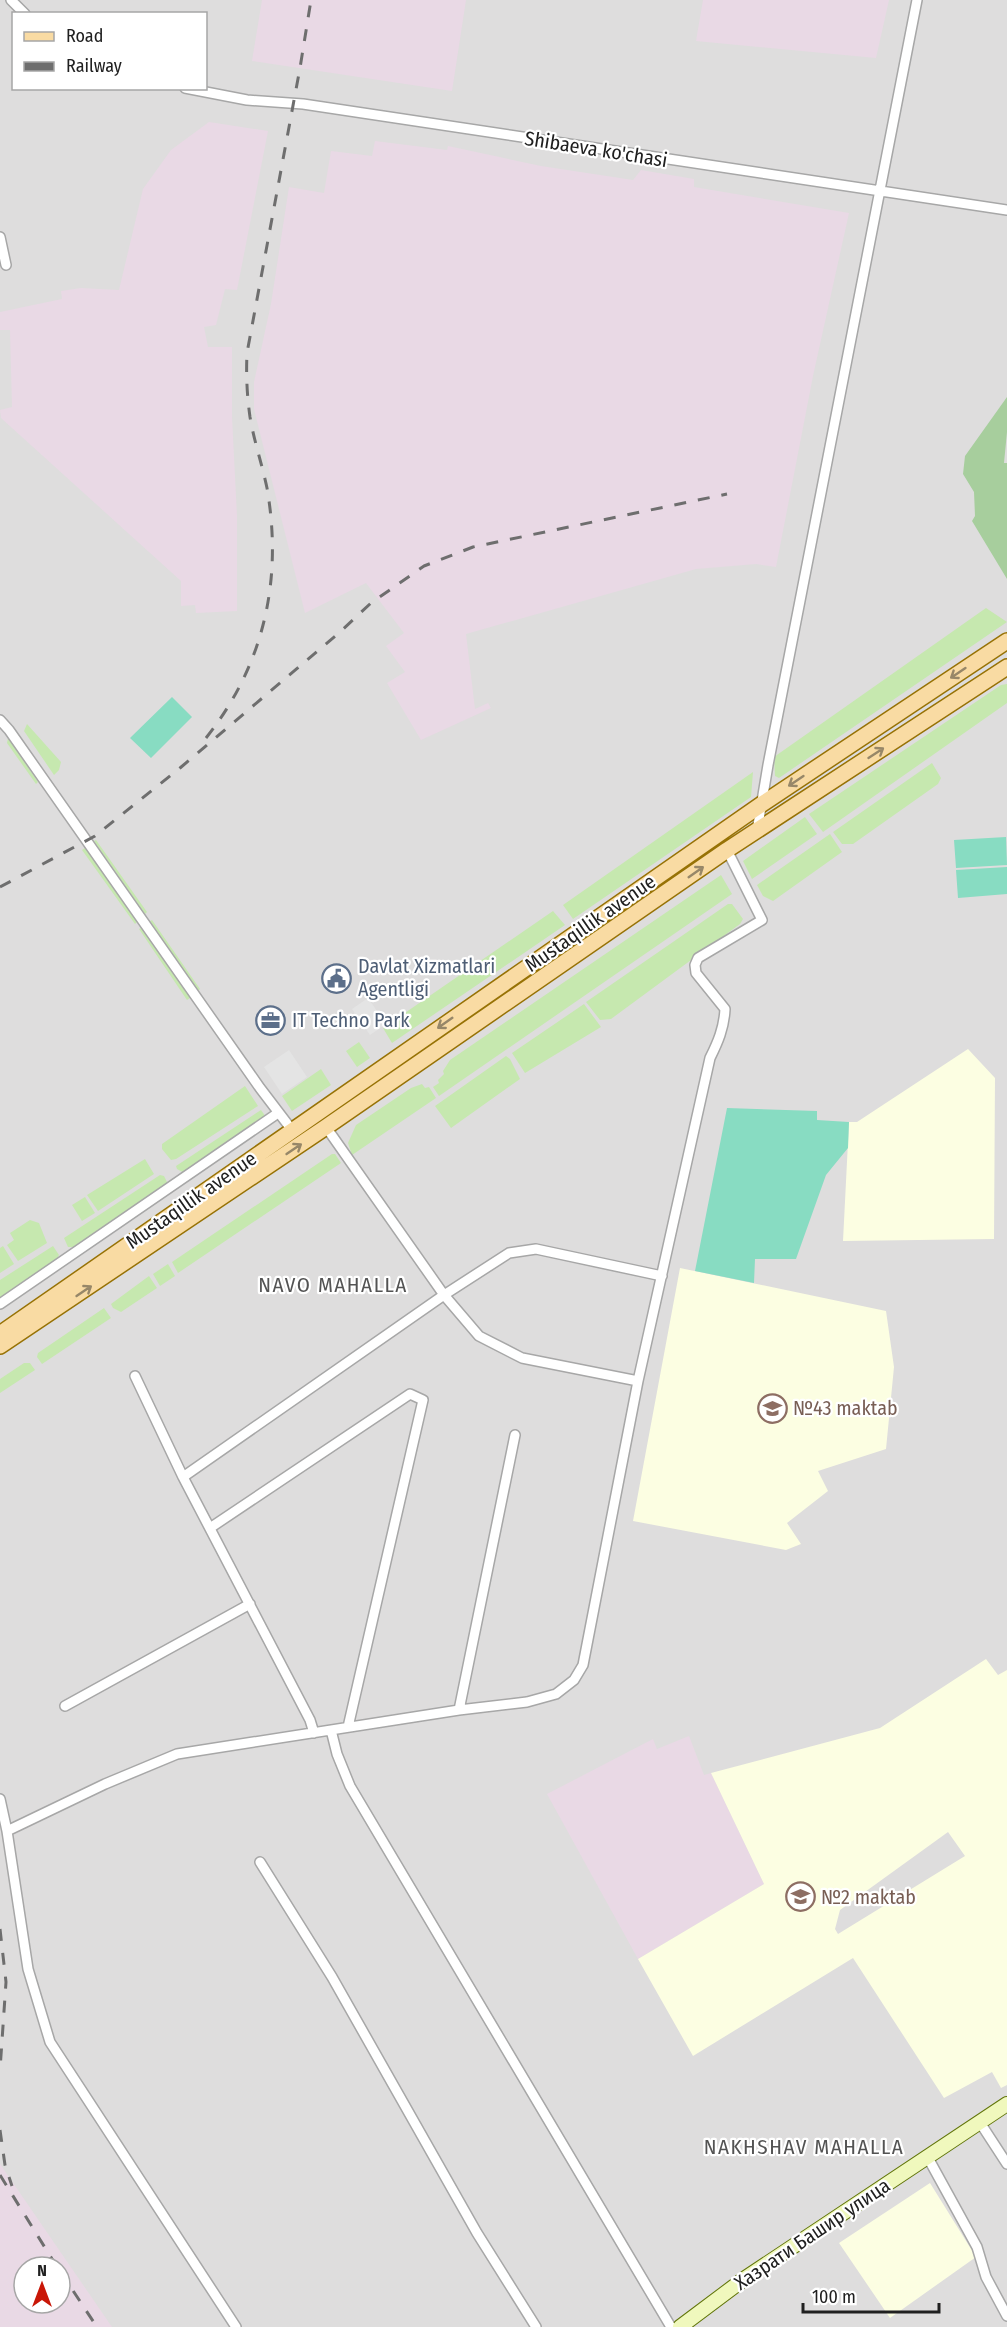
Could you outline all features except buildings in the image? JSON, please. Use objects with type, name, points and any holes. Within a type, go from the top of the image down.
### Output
[{"type":"main road","name":"Mustaqillik avenue","points":[[0,1346],[185,1214],[292,1130],[762,804],[1007,641]]},
{"type":"main road","name":"Mustaqillik avenue","points":[[0,1334],[185,1214],[326,1127],[727,850],[1007,667]]},
{"type":"street","points":[[10,0],[24,12]]},
{"type":"street","points":[[757,831],[917,0]]},
{"type":"street","name":"Shibaeva ko'chasi","points":[[195,90],[247,100],[303,104],[1007,210]]},
{"type":"street","points":[[0,237],[6,265]]},
{"type":"street","points":[[0,720],[292,1130]]},
{"type":"street","points":[[7,1831],[105,1784],[177,1754],[459,1710],[527,1702],[556,1694],[574,1680],[583,1665],[638,1381],[710,1058],[721,1036],[724,1022],[725,1009],[696,973],[695,964],[698,958],[762,920],[718,835]]},
{"type":"street","points":[[0,1304],[278,1113]]},
{"type":"street","points":[[326,1127],[444,1295],[479,1336],[522,1358],[638,1381]]},
{"type":"street","points":[[183,1477],[444,1295],[509,1253],[536,1249],[662,1276]]},
{"type":"street","points":[[135,1376],[183,1477],[310,1720],[314,1733]]},
{"type":"street","points":[[210,1528],[410,1394],[423,1400],[348,1727]]},
{"type":"street","points":[[459,1710],[515,1435]]},
{"type":"street","points":[[65,1706],[250,1604]]},
{"type":"street","points":[[331,1730],[337,1754],[350,1786],[671,2327]]},
{"type":"street","points":[[0,1799],[7,1831],[27,1969],[50,2042],[236,2327]]},
{"type":"street","points":[[261,1862],[337,1986],[477,2233],[536,2327]]},
{"type":"street","name":"Хазрати Башир улица","points":[[680,2327],[744,2279],[1007,2104]]},
{"type":"street","points":[[979,2121],[1007,2164]]},
{"type":"street","points":[[927,2156],[977,2247],[986,2277],[1007,2316]]},
{"type":"shaded area","points":[[0,0],[1007,0],[1007,2327],[0,2327]]},
{"type":"shaded area","points":[[262,0],[466,0],[452,91],[252,61]]},
{"type":"shaded area","points":[[703,0],[889,0],[876,58],[696,41]]},
{"type":"shaded area","points":[[209,122],[268,131],[237,290],[225,289],[216,325],[204,327],[208,347],[232,347],[237,611],[196,613],[195,605],[181,606],[181,581],[1,418],[0,410],[12,407],[10,330],[0,330],[0,312],[62,299],[61,291],[81,288],[119,290],[143,189],[171,150]]},
{"type":"shaded area","points":[[375,141],[447,150],[448,146],[541,166],[633,180],[641,170],[694,179],[694,187],[849,213],[813,376],[776,567],[756,564],[696,569],[466,634],[475,709],[488,703],[491,708],[421,740],[387,683],[405,672],[386,646],[404,633],[366,583],[305,613],[254,409],[254,382],[271,304],[289,187],[324,193],[331,151],[372,156]]},
{"type":"shaded area","points":[[368,998],[386,1024],[370,1035],[352,1009]]},
{"type":"shaded area","points":[[968,1049],[995,1078],[994,1239],[843,1241],[849,1122],[857,1122]]},
{"type":"shaded area","points":[[289,1050],[307,1077],[282,1094],[264,1067]]},
{"type":"shaded area","name":"№43 maktab","points":[[680,1268],[886,1311],[894,1367],[886,1449],[818,1471],[828,1491],[787,1523],[801,1544],[786,1550],[633,1521]]},
{"type":"shaded area","points":[[986,1659],[998,1675],[1007,1670],[1007,2085],[1001,2088],[992,2072],[944,2098],[853,1958],[693,2056],[638,1959],[764,1884],[711,1773],[880,1728]],"holes":[[[948,1832],[965,1856],[838,1934],[835,1929],[840,1910]]]},
{"type":"shaded area","points":[[689,1736],[704,1775],[711,1773],[764,1884],[638,1959],[547,1794],[653,1739],[657,1749]]},
{"type":"shaded area","points":[[0,2164],[63,2255],[12,2255],[12,2315],[72,2315],[72,2269],[112,2327],[0,2327]]},
{"type":"shaded area","points":[[930,2183],[976,2257],[890,2318],[839,2243]]},
{"type":"green space","points":[[1007,397],[1004,463],[1007,463],[1007,579],[972,521],[975,516],[974,492],[963,474],[965,456]]},
{"type":"green space","points":[[986,608],[1007,622],[779,778],[775,776],[774,757]]},
{"type":"green space","points":[[1007,684],[1007,703],[823,832],[809,814],[1001,685]]},
{"type":"green space","points":[[172,697],[192,717],[151,758],[130,738]]},
{"type":"green space","points":[[27,724],[61,762],[59,770],[54,775],[24,731]]},
{"type":"green space","points":[[8,738],[38,782],[36,784],[7,743]]},
{"type":"green space","points":[[932,763],[941,778],[938,784],[853,844],[842,844],[833,832]]},
{"type":"green space","points":[[753,772],[751,797],[573,919],[563,905]]},
{"type":"green space","points":[[805,817],[817,834],[752,879],[743,861]]},
{"type":"green space","points":[[830,834],[842,852],[773,901],[763,896],[757,885]]},
{"type":"green space","points":[[1006,837],[1007,865],[956,868],[954,840]]},
{"type":"green space","points":[[96,840],[147,912],[145,914],[94,841]]},
{"type":"green space","points":[[85,848],[137,922],[135,924],[82,850]]},
{"type":"green space","points":[[1007,867],[1007,894],[958,898],[956,870]]},
{"type":"green space","points":[[721,875],[732,894],[439,1096],[433,1087],[439,1083],[438,1080],[444,1074],[443,1071],[450,1060]]},
{"type":"green space","points":[[728,904],[732,904],[743,919],[740,924],[611,1019],[600,1020],[586,1002]]},
{"type":"green space","points":[[553,911],[565,925],[392,1043],[383,1028]]},
{"type":"green space","points":[[152,920],[200,989],[198,991],[150,921]]},
{"type":"green space","points":[[141,928],[190,998],[187,1000],[139,929]]},
{"type":"green space","points":[[584,1004],[601,1027],[525,1073],[512,1053]]},
{"type":"green space","points":[[359,1042],[370,1058],[357,1067],[346,1051]]},
{"type":"green space","points":[[506,1056],[510,1059],[520,1079],[451,1128],[435,1106]]},
{"type":"green space","points":[[321,1069],[331,1085],[292,1111],[282,1096]]},
{"type":"green space","points":[[422,1084],[425,1088],[429,1087],[436,1098],[352,1155],[348,1143],[356,1125],[411,1088]]},
{"type":"green space","points":[[245,1086],[258,1106],[171,1160],[162,1149],[162,1144]]},
{"type":"green space","points":[[727,1108],[817,1111],[817,1120],[849,1122],[848,1148],[826,1175],[796,1259],[755,1259],[754,1283],[695,1271]]},
{"type":"green space","points":[[261,1110],[266,1117],[184,1173],[177,1169],[176,1166]]},
{"type":"green space","points":[[335,1154],[341,1163],[178,1273],[172,1262]]},
{"type":"green space","points":[[145,1159],[154,1174],[98,1211],[87,1195]]},
{"type":"green space","points":[[160,1175],[164,1176],[168,1184],[73,1247],[68,1247],[64,1238]]},
{"type":"green space","points":[[85,1197],[95,1213],[82,1221],[72,1205]]},
{"type":"green space","points":[[30,1220],[39,1223],[47,1243],[18,1261],[7,1245],[14,1240],[10,1233]]},
{"type":"green space","points":[[3,1246],[14,1264],[0,1273],[0,1248]]},
{"type":"green space","points":[[53,1246],[59,1255],[56,1260],[0,1300],[0,1280]]},
{"type":"green space","points":[[168,1264],[175,1276],[160,1286],[153,1274]]},
{"type":"green space","points":[[149,1276],[157,1288],[121,1312],[113,1308],[111,1304]]},
{"type":"green space","points":[[104,1308],[111,1318],[42,1364],[37,1357],[38,1353]]},
{"type":"green space","points":[[24,1363],[30,1363],[35,1370],[0,1393],[0,1379]]},
{"type":"railway","points":[[206,738],[226,710],[255,651],[270,588],[271,522],[267,488],[250,417],[247,353],[311,0]]},
{"type":"railway","points":[[0,887],[95,836],[180,768],[371,603],[424,566],[473,547],[727,494]]},
{"type":"railway","points":[[0,1929],[6,1982],[0,2070]]},
{"type":"railway","points":[[0,2130],[5,2165],[12,2186]]},
{"type":"railway","points":[[0,2175],[50,2255]]},
{"type":"railway","points":[[72,2289],[97,2327]]},
{"type":"place","name":"Davlat Xizmatlari Agentligi","points":[[337,978]]},
{"type":"place","name":"IT Techno Park","points":[[271,1020]]},
{"type":"place","name":"№43 maktab","points":[[772,1408]]},
{"type":"place","name":"№2 maktab","points":[[800,1897]]},
{"type":"district","name":"NAVO MAHALLA","points":[[333,1285]]},
{"type":"district","name":"NAKHSHAV MAHALLA","points":[[804,2147]]}]
